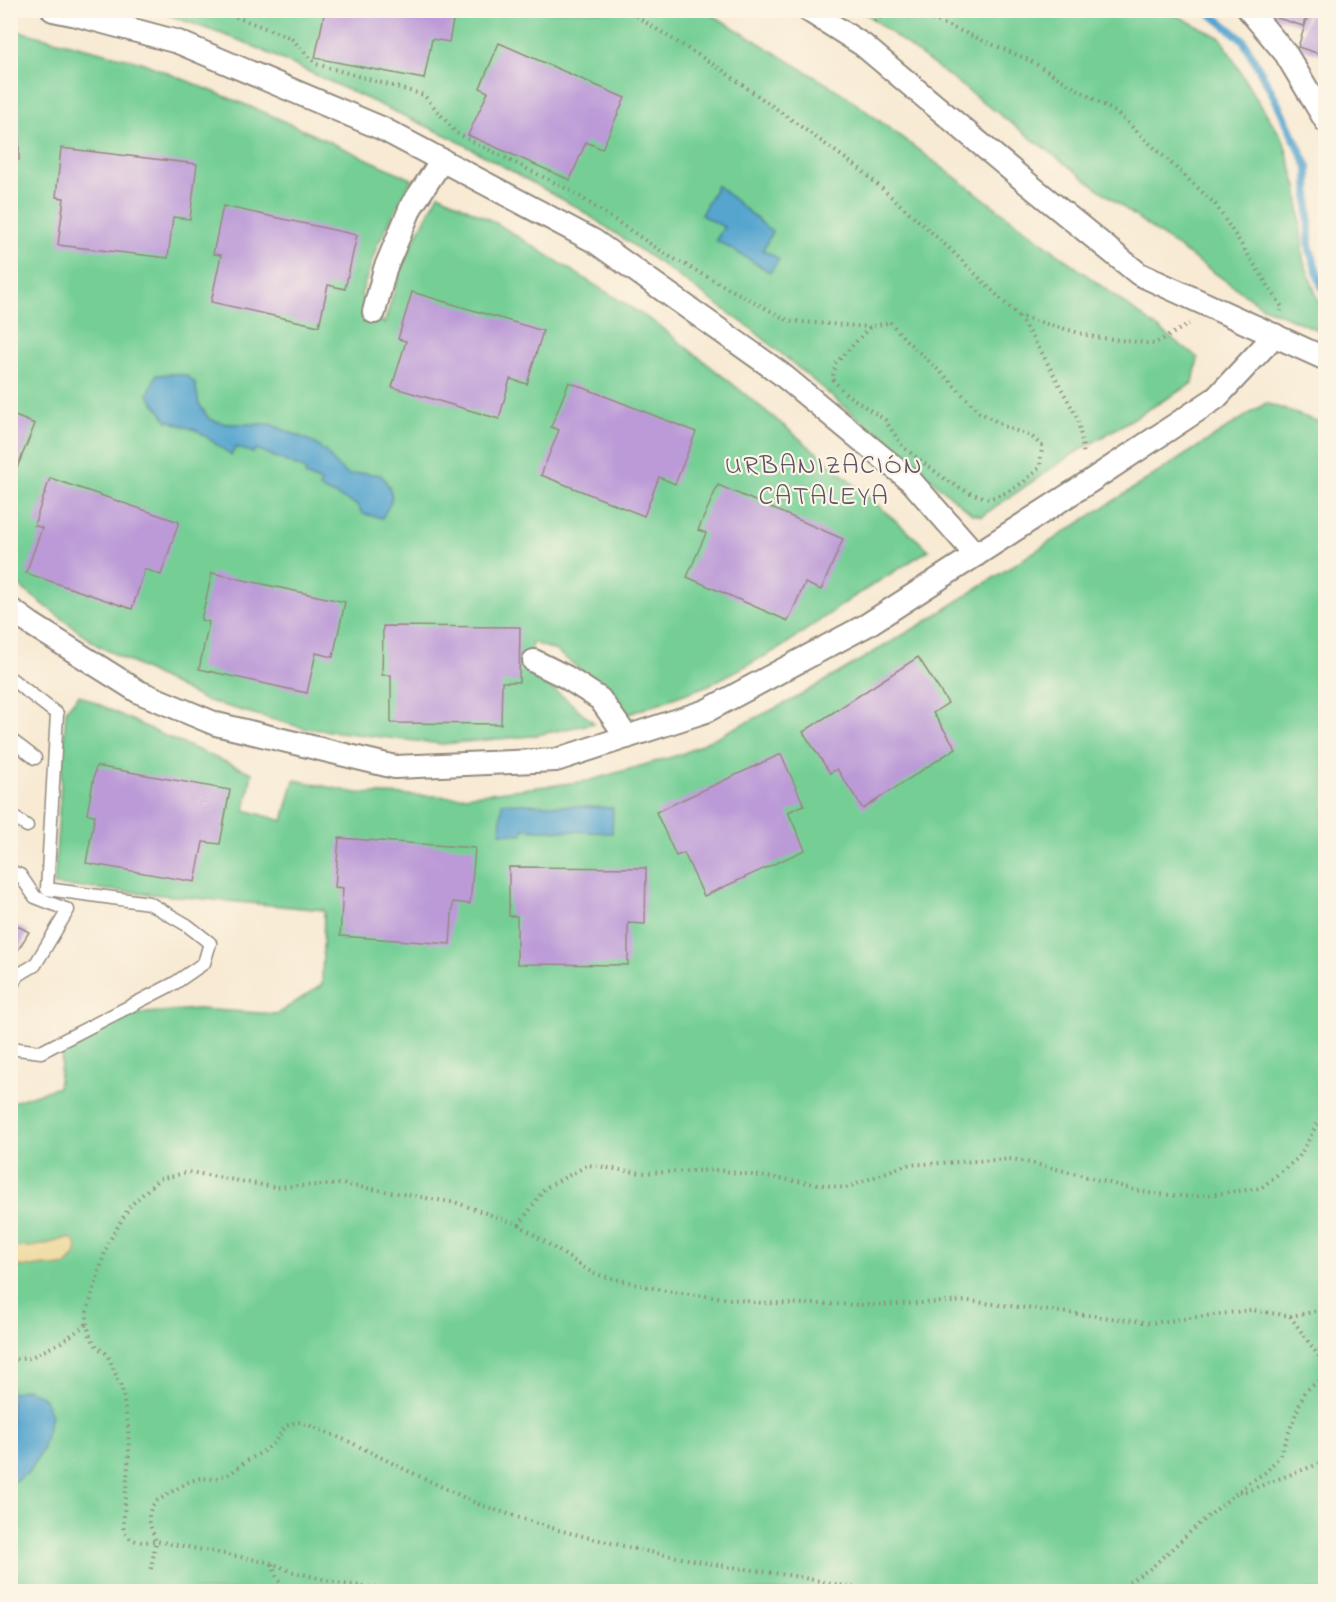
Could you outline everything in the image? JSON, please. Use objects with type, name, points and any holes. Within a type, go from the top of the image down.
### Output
[{"type":"street","points":[[53,10],[178,42],[381,128],[594,241],[780,373],[911,481],[976,555]]},
{"type":"street","points":[[808,10],[863,45],[1139,274],[1326,359]]},
{"type":"street","points":[[1249,10],[1286,54],[1326,121]]},
{"type":"street","points":[[374,312],[385,269],[411,207],[442,160]]},
{"type":"street","points":[[10,609],[139,692],[216,724],[395,767],[556,760],[706,711],[867,625],[1216,398],[1275,335]]},
{"type":"street","points":[[534,661],[566,677],[600,699],[627,737]]},
{"type":"lane","points":[[10,678],[57,714],[47,889],[149,903],[187,925],[210,944],[204,963],[175,983],[145,999],[41,1052],[10,1048]]},
{"type":"lane","points":[[10,739],[35,758]]},
{"type":"lane","points":[[10,815],[27,826]]},
{"type":"lane","points":[[10,871],[20,875],[35,897],[68,910],[35,965],[18,975],[10,988]]},
{"type":"path","points":[[213,10],[226,12],[291,39],[316,64],[424,95],[456,133],[573,192],[668,255],[789,321],[870,327],[890,322],[979,412],[1008,428],[1030,436],[1042,446],[1040,467],[1024,482],[989,499],[967,492],[945,479],[903,447],[885,420],[846,394],[831,379],[836,363],[870,327]]},
{"type":"path","points":[[626,10],[722,70],[860,170],[948,247],[1018,316],[1042,353],[1078,419],[1089,482]]},
{"type":"path","points":[[847,35],[886,14],[937,21],[1029,60],[1117,113],[1215,204],[1282,307],[1275,335]]},
{"type":"path","points":[[1018,316],[1094,338],[1154,344],[1215,309]]},
{"type":"path","points":[[519,1225],[545,1188],[588,1165],[641,1173],[717,1170],[846,1188],[905,1165],[1013,1160],[1148,1193],[1192,1197],[1261,1188],[1299,1157],[1326,1108]]},
{"type":"path","points":[[418,1592],[342,1584],[291,1572],[272,1563],[156,1541],[135,1540],[129,1538],[125,1533],[123,1526],[129,1453],[128,1426],[122,1389],[107,1354],[97,1347],[90,1336],[87,1312],[107,1245],[130,1206],[159,1179],[189,1172],[274,1187],[342,1184],[457,1203],[519,1225],[594,1274],[666,1291],[762,1303],[874,1305],[968,1301],[1152,1323],[1251,1310],[1290,1316],[1326,1310]]},
{"type":"path","points":[[1290,1316],[1326,1366]]},
{"type":"path","points":[[10,1360],[29,1358],[60,1343],[87,1324]]},
{"type":"path","points":[[1114,1592],[1150,1568],[1250,1482],[1266,1472],[1279,1457],[1304,1393],[1311,1386],[1326,1380]]},
{"type":"path","points":[[151,1569],[156,1541],[149,1522],[151,1508],[155,1502],[190,1481],[201,1478],[214,1479],[231,1473],[267,1449],[286,1426],[296,1422],[350,1442],[480,1505],[558,1530],[640,1550],[875,1592]]},
{"type":"path","points":[[1238,1492],[1247,1491],[1326,1461]]},
{"type":"path","points":[[272,1563],[277,1578],[287,1592]]},
{"type":"green space","points":[[157,11],[706,11],[842,93],[1198,358],[1193,383],[1070,456],[982,516],[972,514],[753,330],[576,207],[452,138],[244,42]]},
{"type":"green space","points":[[862,11],[1168,11],[1221,38],[1252,92],[1283,139],[1298,191],[1303,259],[1325,319],[1320,331],[1263,307],[1148,226]]},
{"type":"green space","points":[[10,29],[141,62],[268,114],[412,179],[377,246],[361,295],[384,324],[404,259],[439,194],[496,223],[654,322],[827,461],[929,550],[855,596],[780,648],[709,685],[626,715],[610,693],[556,651],[532,642],[529,673],[565,698],[594,723],[532,736],[442,744],[303,728],[204,700],[97,645],[11,580]]},
{"type":"green space","points":[[1266,403],[1325,424],[1325,1591],[11,1591],[10,1103],[58,1087],[63,1049],[134,1014],[197,1009],[277,1014],[322,985],[324,910],[54,885],[66,710],[79,695],[169,738],[252,773],[245,810],[283,821],[294,780],[357,793],[456,797],[588,781],[682,754],[796,698],[925,622]]},
{"type":"sand","points":[[67,1238],[74,1240],[77,1250],[67,1265],[11,1266],[11,1247],[39,1246]]},
{"type":"water","points":[[717,185],[772,232],[763,250],[779,259],[770,272],[716,240],[724,227],[701,215]]},
{"type":"water","points":[[156,375],[186,375],[195,383],[199,404],[209,419],[226,424],[270,424],[311,441],[326,452],[338,467],[349,475],[363,473],[381,475],[392,496],[382,518],[363,514],[357,505],[319,488],[321,482],[305,475],[306,470],[256,449],[253,453],[236,447],[231,455],[198,431],[167,420],[148,395]]},
{"type":"water","points":[[502,803],[613,808],[612,833],[523,829],[523,834],[500,833]]},
{"type":"water","points":[[26,1389],[44,1397],[51,1416],[42,1451],[29,1472],[11,1481],[11,1393]]},
{"type":"building","points":[[325,10],[455,10],[449,42],[432,39],[424,79],[315,58]]},
{"type":"building","points":[[1273,10],[1308,10],[1303,26],[1271,16]]},
{"type":"building","points":[[1310,10],[1326,10],[1326,56],[1298,47]]},
{"type":"building","points":[[499,43],[625,98],[602,149],[586,142],[570,180],[468,135],[488,92],[480,88]]},
{"type":"building","points":[[10,105],[19,105],[19,160],[10,160]]},
{"type":"building","points":[[61,148],[197,164],[190,219],[173,217],[168,258],[58,245],[64,198],[56,197]]},
{"type":"building","points":[[223,206],[357,235],[345,289],[328,285],[319,326],[211,302],[221,255],[213,254]]},
{"type":"building","points":[[412,292],[543,331],[527,384],[510,379],[499,419],[392,387],[406,341],[398,339]]},
{"type":"building","points":[[569,382],[696,432],[675,484],[659,477],[644,516],[541,475],[559,430],[551,427]]},
{"type":"building","points":[[10,414],[35,424],[14,475],[10,474]]},
{"type":"building","points":[[50,478],[179,522],[161,575],[145,569],[132,609],[26,573],[42,528],[34,525]]},
{"type":"building","points":[[718,485],[843,539],[821,590],[805,583],[788,621],[687,577],[706,533],[698,530]]},
{"type":"building","points":[[212,573],[345,602],[333,657],[316,653],[307,693],[199,669],[209,622],[201,620]]},
{"type":"building","points":[[383,626],[520,627],[519,682],[502,682],[501,724],[391,723],[391,675],[382,675]]},
{"type":"building","points":[[918,657],[948,703],[933,713],[956,748],[863,809],[837,769],[830,773],[803,732]]},
{"type":"building","points":[[781,754],[804,805],[788,812],[805,850],[704,896],[684,853],[676,856],[656,812]]},
{"type":"building","points":[[96,766],[230,790],[220,844],[203,842],[195,882],[86,863],[95,815],[87,814]]},
{"type":"building","points":[[339,838],[475,848],[470,904],[453,902],[450,944],[340,936],[343,888],[335,887]]},
{"type":"building","points":[[509,867],[646,868],[645,924],[628,923],[628,965],[517,964],[517,916],[509,916]]},
{"type":"building","points":[[10,922],[29,932],[10,963]]},
{"type":"waterway","points":[[1206,10],[1243,40],[1274,96],[1308,167],[1309,246],[1321,285],[1326,293]]},
{"type":"district","name":"URBANIZACIÓN CATALEYA","points":[[824,482]]}]
